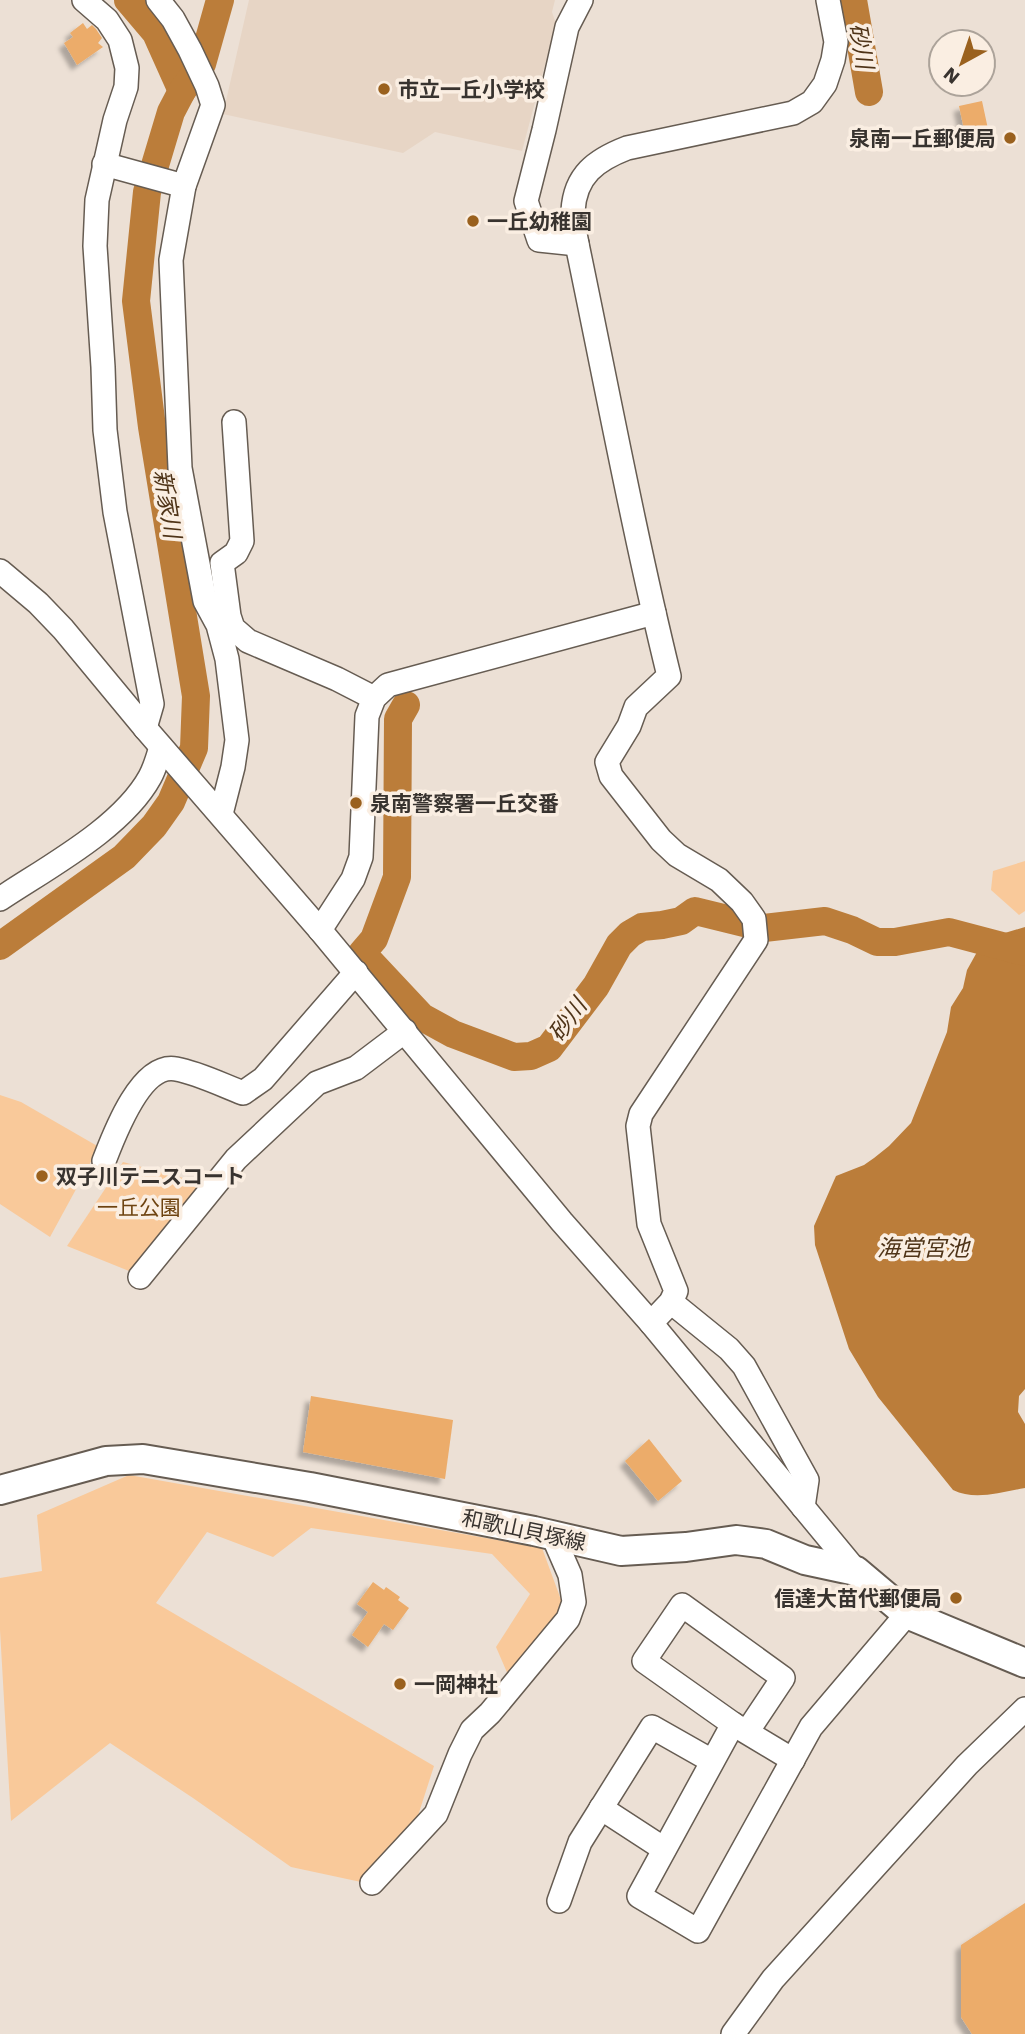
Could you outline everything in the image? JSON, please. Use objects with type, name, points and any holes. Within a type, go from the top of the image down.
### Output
[{"type":"main road","name":"和歌山貝塚線","points":[[0,1490],[96,1464],[143,1459],[310,1487],[621,1551],[686,1547],[736,1540],[766,1544],[805,1560],[856,1571],[906,1614],[1025,1663]]},
{"type":"street","points":[[84,0],[107,20],[120,40],[127,68],[126,88],[115,120],[97,200],[95,246],[105,430],[116,512],[152,704],[145,728]]},
{"type":"street","points":[[158,0],[173,19],[190,50],[213,104],[184,186],[171,260],[180,468],[205,601],[218,625],[228,659],[237,740],[221,814]]},
{"type":"street","points":[[577,244],[539,240],[526,201],[567,27],[581,0]]},
{"type":"street","points":[[651,1324],[671,1302],[676,1291],[649,1224],[638,1126],[641,1114],[756,940],[755,927],[742,902],[719,880],[677,855],[661,840],[611,776],[607,762],[629,726],[636,707],[669,676],[572,213],[575,193],[587,173],[603,157],[627,148],[793,113],[812,102],[825,84],[836,42],[828,0]]},
{"type":"street","points":[[104,164],[184,186]]},
{"type":"street","points":[[234,422],[242,541],[236,553],[222,563],[233,628],[248,640],[374,698]]},
{"type":"street","points":[[0,571],[38,603],[63,629],[356,972],[856,1571]]},
{"type":"street","points":[[320,930],[353,879],[361,857],[367,716],[374,698],[388,685],[654,613]]},
{"type":"street","points":[[0,900],[115,820],[151,777],[162,747]]},
{"type":"street","points":[[104,1161],[122,1114],[151,1075],[174,1068],[243,1093],[263,1079],[356,972]]},
{"type":"street","points":[[140,1277],[236,1159],[317,1083],[356,1068],[405,1031]]},
{"type":"street","points":[[671,1302],[729,1349],[744,1366],[807,1480],[803,1507]]},
{"type":"street","points":[[372,1883],[436,1814],[472,1730],[490,1713],[568,1619],[574,1602],[570,1575],[553,1536]]},
{"type":"street","points":[[793,1760],[740,1728],[644,1661],[682,1605],[783,1678],[740,1728],[712,1762],[639,1896],[698,1931],[793,1760],[811,1727],[906,1614]]},
{"type":"street","points":[[733,2034],[773,1979],[967,1765],[1025,1709]]},
{"type":"street","points":[[559,1900],[580,1842],[652,1727],[712,1762]]},
{"type":"street","points":[[601,1808],[664,1849]]},
{"type":"shaded area","name":"市立一丘小学校","points":[[249,0],[555,0],[552,12],[558,30],[550,46],[522,151],[435,132],[403,153],[223,114]]},
{"type":"green space","points":[[1025,861],[1025,911],[1019,915],[991,890],[993,871]]},
{"type":"green space","name":"双子川テニスコート","points":[[0,1095],[21,1102],[99,1147],[50,1237],[0,1204]]},
{"type":"green space","name":"一丘公園","points":[[123,1162],[206,1184],[134,1273],[67,1246]]},
{"type":"green space","points":[[129,1475],[542,1548],[564,1608],[509,1677],[496,1647],[530,1594],[492,1554],[311,1528],[273,1557],[207,1532],[156,1603],[434,1766],[415,1825],[361,1882],[291,1867],[110,1743],[11,1821],[0,1630],[0,1578],[42,1571],[37,1515]]},
{"type":"water","name":"海営宮池","points":[[1025,927],[1025,1389],[1019,1396],[1018,1412],[1025,1424],[1025,1488],[988,1495],[970,1495],[953,1490],[878,1397],[849,1349],[815,1245],[814,1226],[836,1176],[874,1158],[911,1123],[947,1032],[951,1007],[963,988],[967,970],[977,952],[998,935]]},
{"type":"building","points":[[83,23],[87,29],[92,25],[96,29],[102,38],[98,43],[103,47],[77,65],[64,43],[73,37],[70,33]]},
{"type":"building","points":[[982,101],[988,129],[965,134],[959,106]]},
{"type":"building","points":[[311,1396],[453,1420],[445,1479],[303,1452]]},
{"type":"building","points":[[649,1439],[682,1481],[658,1501],[625,1461]]},
{"type":"building","points":[[373,1582],[400,1597],[398,1600],[409,1608],[393,1630],[384,1624],[368,1647],[352,1635],[368,1612],[357,1604]]},
{"type":"building","points":[[1025,1903],[1025,2034],[972,2034],[961,2017],[961,1945]]},
{"type":"waterway","name":"新家川","points":[[128,0],[156,33],[182,91]]},
{"type":"waterway","name":"新家川","points":[[0,946],[124,857],[154,826],[171,802],[194,748],[196,696],[152,427],[136,301],[147,192],[171,112],[182,91],[202,64],[220,0]]},
{"type":"waterway","name":"砂川","points":[[853,0],[869,92]]},
{"type":"waterway","name":"砂川","points":[[406,705],[398,719],[397,877],[374,939],[362,953],[422,1017],[453,1034],[514,1057],[531,1056],[549,1048],[596,986],[619,945],[630,934],[642,927],[681,921],[695,911],[764,928],[825,921],[877,942],[895,942],[949,932],[1025,952]]},
{"type":"place","name":"市立一丘小学校","points":[[384,89]]},
{"type":"place","name":"泉南一丘郵便局","points":[[1010,138]]},
{"type":"place","name":"一丘幼稚園","points":[[473,221]]},
{"type":"place","name":"泉南警察署一丘交番","points":[[356,803]]},
{"type":"place","name":"双子川テニスコート","points":[[42,1176]]},
{"type":"place","name":"信達大苗代郵便局","points":[[956,1598]]},
{"type":"place","name":"一岡神社","points":[[400,1684]]}]
